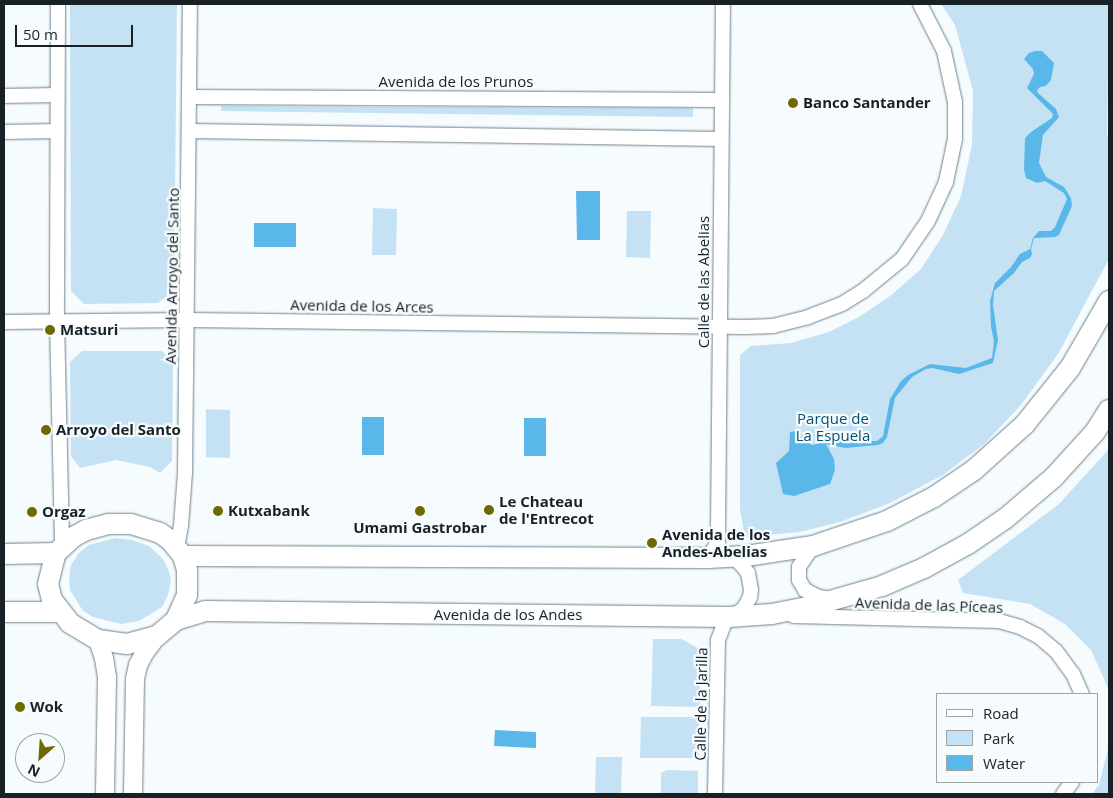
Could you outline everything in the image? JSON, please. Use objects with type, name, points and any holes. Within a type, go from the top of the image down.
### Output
[{"type":"main road","points":[[180,552],[708,558],[813,546],[887,521],[934,497],[974,470],[1025,424],[1070,368],[1109,301]]},
{"type":"main road","name":"Avenida de los Andes","points":[[176,620],[205,611],[729,618],[772,614],[839,599],[882,586],[924,568],[968,544],[998,523],[1054,478],[1095,432],[1109,410]]},
{"type":"main road","points":[[4,554],[59,549],[86,530],[108,524],[131,524],[148,528],[160,534],[180,552],[187,570],[187,596],[176,620],[157,636],[127,644],[98,640],[82,633],[60,612],[52,600],[48,584],[59,549]]},
{"type":"main road","points":[[4,612],[60,612]]},
{"type":"street","points":[[58,4],[57,321],[59,549]]},
{"type":"street","name":"Avenida Arroyo del Santo","points":[[180,552],[185,473],[188,320],[190,4]]},
{"type":"street","name":"Calle de las Abelias","points":[[708,558],[718,542],[723,4]]},
{"type":"street","name":"Avenida de los Arces","points":[[4,322],[188,320],[721,327],[773,326],[808,318],[842,304],[883,277],[902,259],[917,240],[946,182],[952,157],[956,118],[952,85],[944,52],[920,4]]},
{"type":"street","points":[[4,96],[57,95]]},
{"type":"street","name":"Avenida de los Prunos","points":[[189,97],[722,100]]},
{"type":"street","points":[[189,131],[721,139]]},
{"type":"street","points":[[4,132],[57,132]]},
{"type":"street","name":"Avenida de los Andes","points":[[813,546],[799,566],[799,580],[805,590],[819,597],[839,599]]},
{"type":"street","points":[[729,618],[744,608],[750,597],[751,590],[748,573],[731,556]]},
{"type":"street","name":"Avenida de las Píceas","points":[[772,614],[999,621],[1020,627],[1038,636],[1056,651],[1073,674],[1082,693]]},
{"type":"street","name":"Calle de la Jarilla","points":[[715,794],[718,640],[725,622],[729,618]]},
{"type":"street","points":[[133,794],[135,679],[138,665],[157,636]]},
{"type":"street","points":[[98,640],[107,678],[105,794]]},
{"type":"street","points":[[1063,794],[1071,783]]},
{"type":"green space","points":[[70,4],[177,4],[174,292],[158,303],[84,304],[71,291]]},
{"type":"green space","name":"Parque de La Espuela","points":[[941,4],[1109,4],[1107,135],[1109,140],[1109,259],[1058,354],[1021,405],[984,444],[943,475],[888,504],[840,522],[800,532],[745,537],[740,510],[740,355],[751,346],[791,343],[829,332],[859,317],[890,296],[921,269],[943,235],[961,196],[972,145],[973,91],[955,25]]},
{"type":"green space","points":[[221,106],[693,108],[693,117],[221,111]]},
{"type":"green space","points":[[373,208],[397,209],[396,255],[372,255]]},
{"type":"green space","points":[[627,211],[651,211],[650,258],[626,257]]},
{"type":"green space","points":[[82,351],[162,351],[173,363],[172,461],[160,473],[150,467],[116,460],[80,468],[71,456],[70,362]]},
{"type":"green space","points":[[206,409],[230,410],[230,458],[206,457]]},
{"type":"green space","points":[[1109,449],[1109,697],[1108,688],[1091,650],[1065,624],[1030,604],[963,593],[958,580],[1059,504]]},
{"type":"green space","points":[[115,538],[132,540],[149,546],[163,559],[169,572],[171,581],[168,595],[162,607],[139,621],[121,624],[93,617],[83,611],[70,590],[71,565],[79,553],[89,545]]},
{"type":"green space","points":[[653,639],[681,639],[700,649],[700,707],[651,706]]},
{"type":"green space","points":[[641,717],[699,717],[699,758],[640,758]]},
{"type":"green space","points":[[1109,745],[1109,794],[1092,794],[1099,785]]},
{"type":"green space","points":[[596,757],[622,757],[621,794],[595,794]]},
{"type":"green space","points":[[667,770],[698,771],[698,794],[661,794],[661,773]]},
{"type":"water","points":[[1042,51],[1054,63],[1051,80],[1046,86],[1040,87],[1037,90],[1056,109],[1059,117],[1043,135],[1039,163],[1046,177],[1064,187],[1071,198],[1072,206],[1059,235],[1055,237],[1034,238],[1030,258],[1022,262],[1014,273],[994,291],[993,305],[998,340],[993,363],[959,374],[932,368],[926,369],[912,377],[895,398],[887,437],[883,443],[845,448],[826,444],[834,459],[835,470],[830,484],[794,496],[783,494],[776,463],[789,451],[790,432],[798,431],[803,439],[812,445],[829,441],[877,441],[883,436],[890,399],[901,381],[908,375],[930,364],[966,368],[992,358],[994,341],[991,327],[990,301],[995,283],[1011,267],[1020,254],[1030,249],[1033,238],[1039,231],[1051,231],[1055,227],[1067,199],[1064,193],[1045,181],[1037,183],[1026,178],[1024,169],[1025,138],[1052,118],[1053,114],[1027,88],[1034,74],[1033,69],[1024,59],[1029,53]]},
{"type":"water","points":[[576,191],[600,191],[600,240],[577,240]]},
{"type":"water","points":[[254,223],[296,223],[296,247],[254,247]]},
{"type":"water","points":[[362,417],[384,417],[384,455],[362,455]]},
{"type":"water","points":[[524,418],[546,418],[546,456],[524,456]]},
{"type":"water","points":[[495,730],[536,732],[536,748],[494,746]]},
{"type":"place","name":"Banco Santander","points":[[793,103]]},
{"type":"place","name":"Matsuri","points":[[50,330]]},
{"type":"place","name":"Arroyo del Santo","points":[[46,430]]},
{"type":"place","name":"Le Chateau de l'Entrecot","points":[[489,510]]},
{"type":"place","name":"Kutxabank","points":[[218,511]]},
{"type":"place","name":"Umami Gastrobar","points":[[420,511]]},
{"type":"place","name":"Orgaz","points":[[32,512]]},
{"type":"place","name":"Avenida de los Andes-Abelias","points":[[652,543]]},
{"type":"place","name":"Wok","points":[[20,707]]}]
